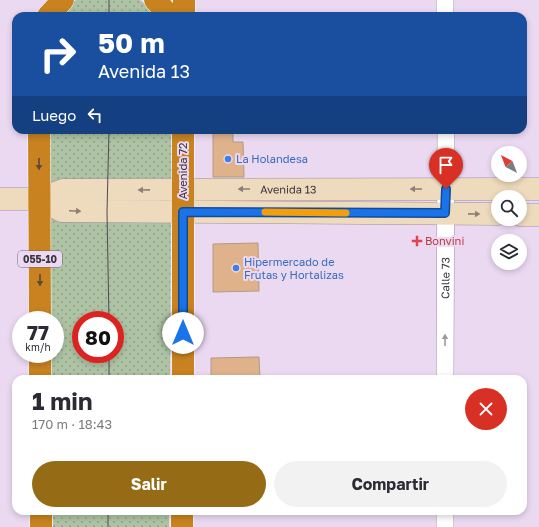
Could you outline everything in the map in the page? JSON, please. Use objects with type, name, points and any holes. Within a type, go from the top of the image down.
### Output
[{"type":"highway","points":[[39,0],[39,12]]},
{"type":"highway","points":[[52,12],[63,0]]},
{"type":"highway","points":[[155,0],[166,12]]},
{"type":"highway","points":[[184,0],[184,12]]},
{"type":"highway","name":"055-10","points":[[39,134],[40,311]]},
{"type":"highway","name":"Avenida 72","points":[[182,375],[183,134]]},
{"type":"highway","points":[[40,363],[40,375]]},
{"type":"highway","points":[[41,515],[41,527]]},
{"type":"highway","points":[[182,515],[182,527]]},
{"type":"street","points":[[445,0],[445,12]]},
{"type":"street","name":"Calle 73","points":[[445,375],[446,134]]},
{"type":"street","name":"Avenida 13","points":[[0,199],[39,198],[63,190],[539,189]]},
{"type":"street","points":[[39,198],[62,211],[491,214]]},
{"type":"street","points":[[527,215],[539,215]]},
{"type":"street","points":[[445,515],[445,527]]},
{"type":"green space","points":[[76,0],[140,0],[154,12],[62,12]]},
{"type":"green space","points":[[48,134],[171,134],[172,182],[47,182]]},
{"type":"green space","points":[[171,218],[170,375],[50,375],[50,363],[64,363],[64,311],[49,311],[47,219]]},
{"type":"green space","points":[[53,515],[169,515],[169,527],[53,527]]},
{"type":"building","name":"La Holandesa","points":[[213,134],[233,134],[233,142],[243,142],[244,177],[213,177]]},
{"type":"building","name":"Hipermercado de Frutas y Hortalizas","points":[[258,243],[259,291],[213,292],[213,244]]},
{"type":"building","points":[[259,357],[260,375],[211,375],[211,358]]},
{"type":"tram line","points":[[109,0],[109,12]]},
{"type":"tram line","points":[[109,134],[107,212],[109,311]]},
{"type":"tram line","points":[[109,363],[109,375]]},
{"type":"tram line","points":[[108,515],[108,527]]},
{"type":"slow traffic","points":[[265,212],[346,213]]},
{"type":"place","name":"La Holandesa","points":[[228,159]]},
{"type":"place","name":"Bonvini","points":[[417,241]]},
{"type":"place","name":"Hipermercado de Frutas y Hortalizas","points":[[236,268]]},
{"type":"route","points":[[183,333],[183,212],[445,213],[446,189]]}]
